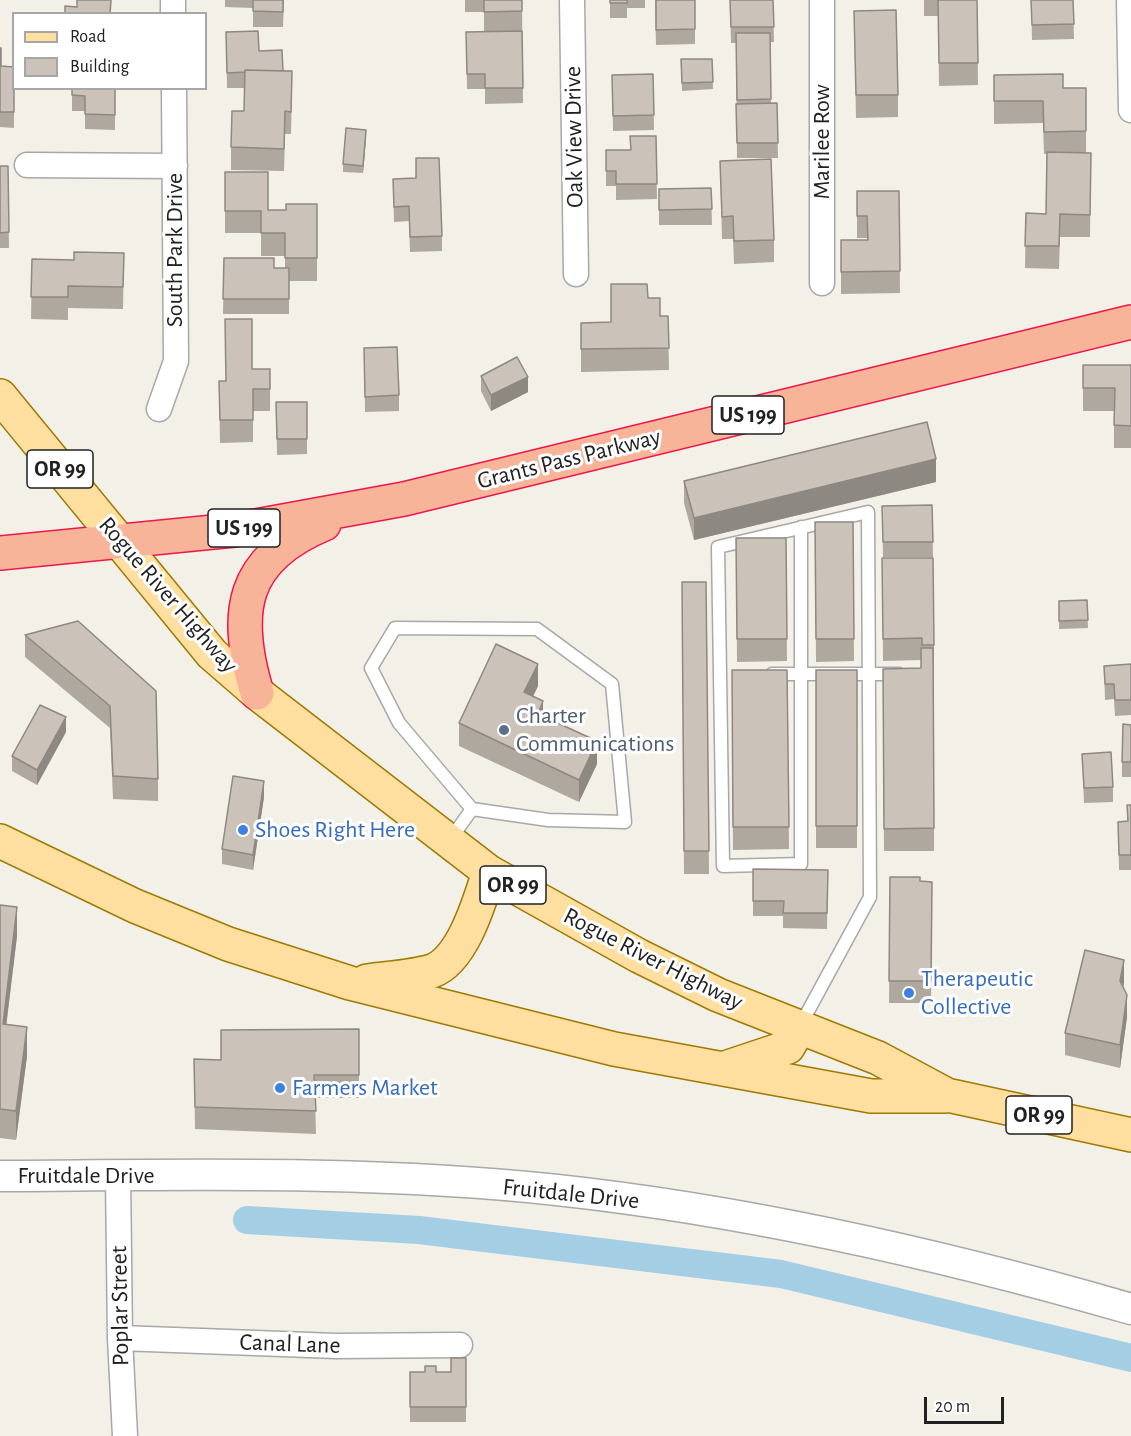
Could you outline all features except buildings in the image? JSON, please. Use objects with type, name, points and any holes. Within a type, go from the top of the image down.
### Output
[{"type":"highway","name":"Grants Pass Parkway","points":[[0,553],[121,543],[234,530],[404,500],[1131,322]]},
{"type":"highway","points":[[257,693],[246,655],[243,634],[244,611],[251,588],[273,555],[296,536],[365,506]]},
{"type":"main road","name":"Rogue River Highway","points":[[0,396],[212,654],[257,693],[489,872],[639,956],[718,995],[878,1058],[947,1095],[1131,1135]]},
{"type":"main road","name":"OR 99","points":[[0,841],[145,910],[228,944],[350,982],[614,1049],[871,1096],[947,1095]]},
{"type":"main road","points":[[350,982],[434,970],[454,953],[477,910],[489,872]]},
{"type":"main road","points":[[723,1068],[788,1047],[799,1028]]},
{"type":"street","name":"Oak View Drive","points":[[572,0],[576,274]]},
{"type":"street","name":"Marilee Row","points":[[822,0],[822,283]]},
{"type":"street","points":[[1129,0],[1131,110]]},
{"type":"street","name":"South Park Drive","points":[[159,409],[176,361],[174,90]]},
{"type":"street","points":[[27,165],[175,166]]},
{"type":"street","name":"Poplar Street","points":[[118,1175],[120,1338],[125,1436]]},
{"type":"street","name":"Fruitdale Drive","points":[[0,1176],[348,1176],[556,1190],[768,1221],[1047,1285],[1131,1310]]},
{"type":"street","name":"Canal Lane","points":[[120,1338],[336,1346],[460,1345]]},
{"type":"lane","points":[[799,1028],[870,897],[868,512],[718,547],[726,673],[723,866],[801,864],[801,528]]},
{"type":"lane","points":[[395,628],[537,629],[612,684],[625,822],[548,820],[472,809],[399,723],[371,668],[395,628]]},
{"type":"lane","points":[[755,674],[908,674]]},
{"type":"lane","points":[[449,841],[472,809]]},
{"type":"waterway","points":[[247,1220],[419,1230],[781,1274],[1131,1358]]},
{"type":"place","name":"Charter Communications","points":[[504,730]]},
{"type":"place","name":"Shoes Right Here","points":[[243,830]]},
{"type":"place","name":"Therapeutic Collective","points":[[909,993]]},
{"type":"place","name":"Farmers Market","points":[[280,1088]]}]
